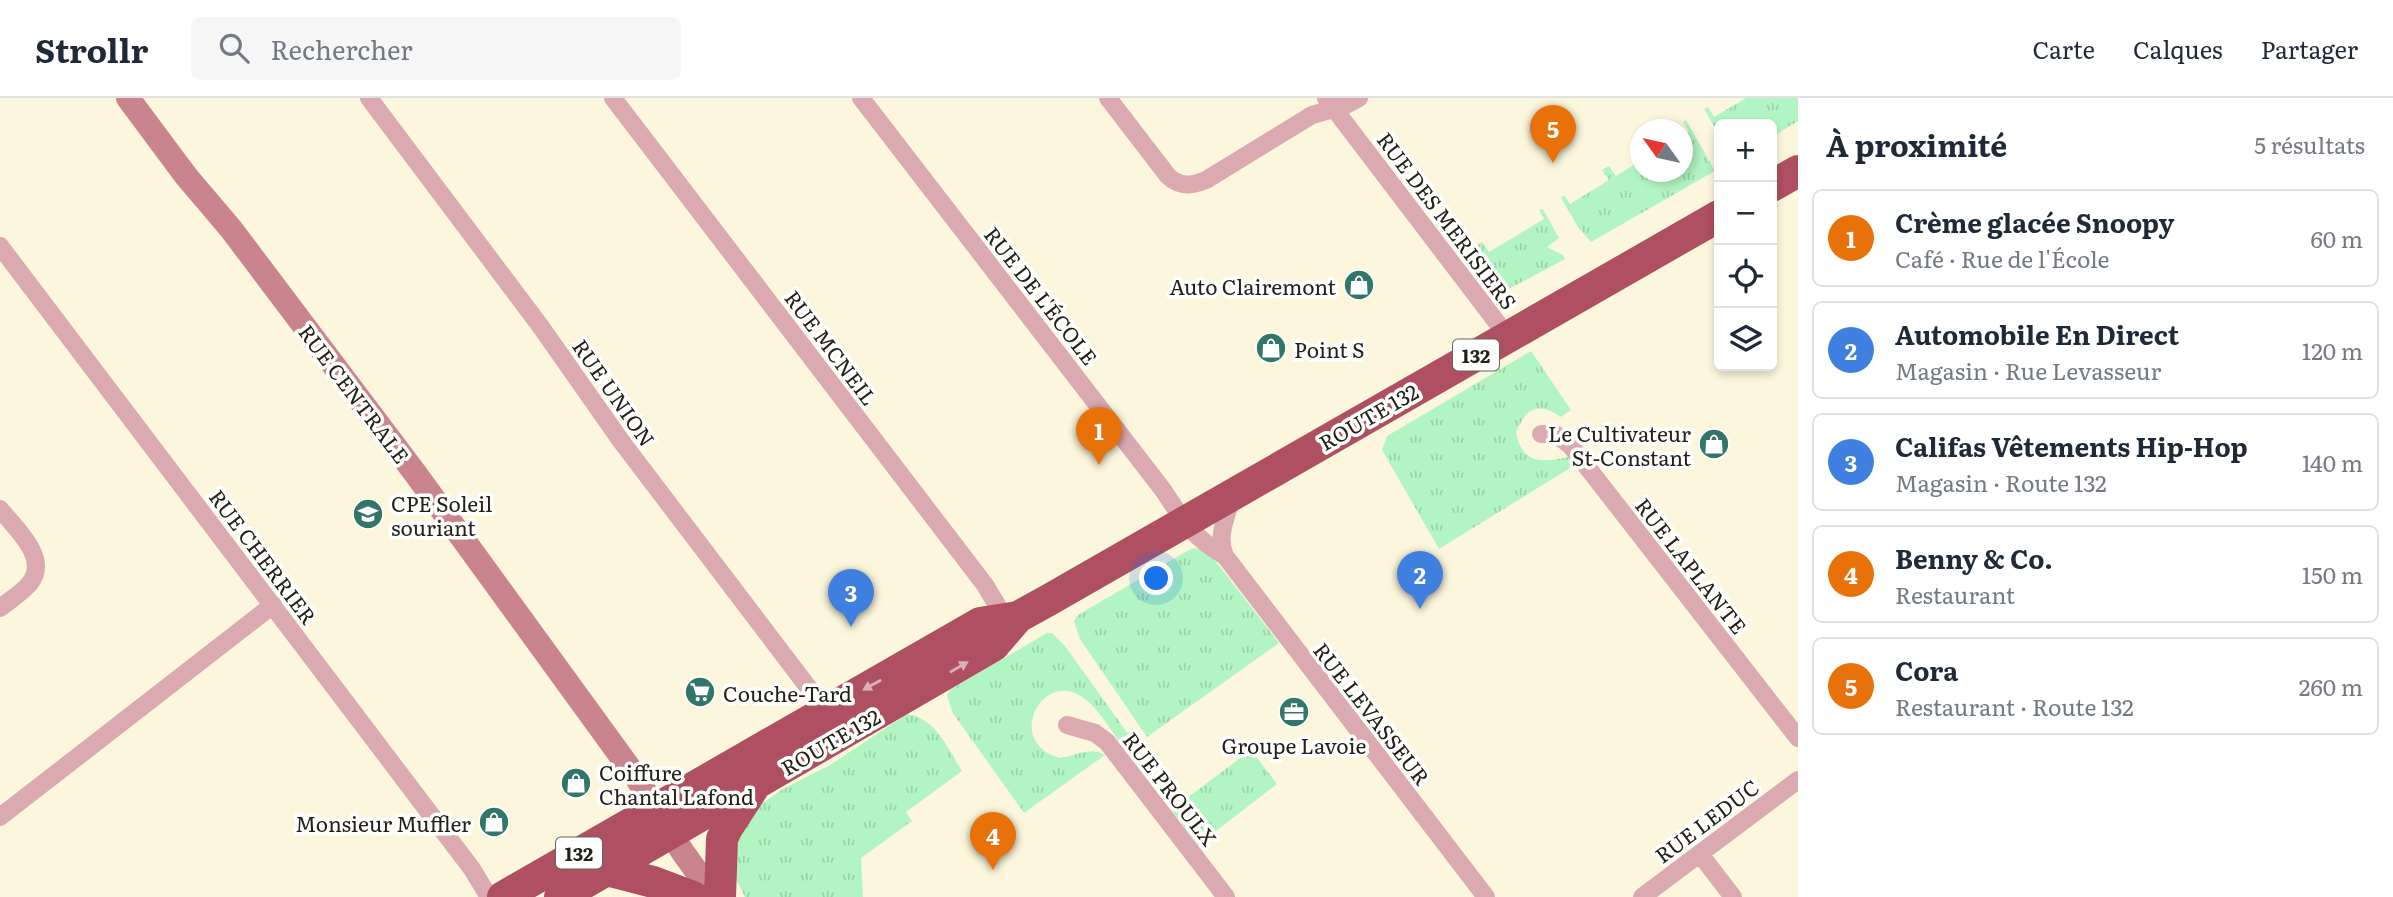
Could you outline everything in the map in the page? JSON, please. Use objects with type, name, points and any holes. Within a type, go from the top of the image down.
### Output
[{"type":"highway","points":[[1777,183],[1798,171]]},
{"type":"highway","name":"ROUTE 132","points":[[503,897],[663,820],[755,785],[993,646],[1011,621],[1714,219]]},
{"type":"highway","name":"ROUTE 132","points":[[560,897],[607,870],[663,820],[824,712],[980,623],[1011,621]]},
{"type":"highway","points":[[717,897],[722,839],[755,785]]},
{"type":"highway","points":[[607,870],[662,884],[679,894],[693,897]]},
{"type":"street","name":"RUE CENTRALE","points":[[128,98],[186,176],[238,237],[415,473],[622,757],[717,897]]},
{"type":"street","name":"RUE UNION","points":[[369,98],[541,327],[621,441],[809,688],[824,712]]},
{"type":"street","name":"RUE MCNEIL","points":[[613,98],[1011,621]]},
{"type":"street","name":"RUE DE L'ÉCOLE","points":[[861,98],[1165,493],[1183,522]]},
{"type":"street","points":[[1108,98],[1168,176],[1173,181],[1187,185],[1206,180],[1330,104],[1359,98]]},
{"type":"street","name":"RUE DES MERISIERS","points":[[1330,104],[1508,337]]},
{"type":"street","name":"RUE CHERRIER","points":[[0,246],[472,869],[489,897]]},
{"type":"street","name":"RUE LAPLANTE","points":[[1541,434],[1555,434],[1570,446],[1798,738]]},
{"type":"street","points":[[1225,556],[1221,547],[1221,536],[1234,494]]},
{"type":"street","points":[[0,509],[34,553],[36,569],[28,586],[0,607]]},
{"type":"street","name":"RUE LEVASSEUR","points":[[1183,522],[1202,541],[1225,556],[1486,897]]},
{"type":"street","points":[[0,817],[273,605]]},
{"type":"street","name":"RUE PROULX","points":[[1067,725],[1096,733],[1107,742],[1226,897]]},
{"type":"street","name":"RUE LEDUC","points":[[1642,897],[1798,780]]},
{"type":"street","points":[[1700,853],[1733,897]]},
{"type":"green space","points":[[1746,98],[1798,98],[1798,121],[1777,134],[1777,119],[1714,119],[1714,126],[1704,109],[1708,107],[1714,117]]},
{"type":"green space","points":[[1693,132],[1714,169],[1714,172],[1591,242],[1578,227],[1561,198],[1564,195],[1570,204],[1609,180],[1602,170],[1609,166],[1616,176],[1630,167],[1630,182],[1693,182]]},
{"type":"green space","points":[[1448,208],[1451,210],[1445,215],[1472,249],[1482,242],[1489,252],[1544,219],[1539,210],[1543,209],[1559,238],[1547,247],[1563,255],[1565,259],[1492,298],[1432,220]]},
{"type":"green space","points":[[1531,351],[1571,410],[1561,417],[1540,409],[1529,412],[1516,432],[1519,443],[1528,456],[1534,459],[1568,457],[1575,465],[1439,549],[1382,450],[1387,436]]},
{"type":"green space","points":[[1194,548],[1210,554],[1279,643],[1147,737],[1080,639],[1074,621],[1078,615]]},
{"type":"green space","points":[[1047,633],[1052,633],[1065,646],[1136,745],[1126,751],[1100,714],[1082,697],[1068,691],[1054,692],[1043,700],[1035,711],[1032,724],[1034,738],[1043,750],[1060,758],[1088,751],[1105,755],[1024,813],[952,712],[947,695],[950,690]]},
{"type":"green space","points":[[907,714],[933,728],[962,771],[906,812],[912,821],[861,858],[863,897],[745,897],[736,879],[733,834],[757,807],[781,790],[830,765]]},
{"type":"green space","points":[[1251,750],[1277,784],[1198,845],[1171,810]]},
{"type":"place","name":"Cora","points":[[1553,163]]},
{"type":"place","name":"Auto Clairemont","points":[[1359,285]]},
{"type":"place","name":"Point S","points":[[1271,348]]},
{"type":"place","name":"Le Cultivateur St-Constant","points":[[1714,444]]},
{"type":"place","name":"Crème glacée Snoopy","points":[[1099,465]]},
{"type":"place","name":"CPE Soleil souriant","points":[[368,514]]},
{"type":"place","name":"Automobile En Direct","points":[[1420,609]]},
{"type":"place","name":"Califas Vêtements Hip-Hop","points":[[851,627]]},
{"type":"place","name":"Couche-Tard","points":[[700,692]]},
{"type":"place","name":"Groupe Lavoie","points":[[1294,712]]},
{"type":"place","name":"Coiffure Chantal Lafond","points":[[576,783]]},
{"type":"place","name":"Monsieur Muffler","points":[[494,822]]},
{"type":"place","name":"Benny & Co.","points":[[993,870]]}]
